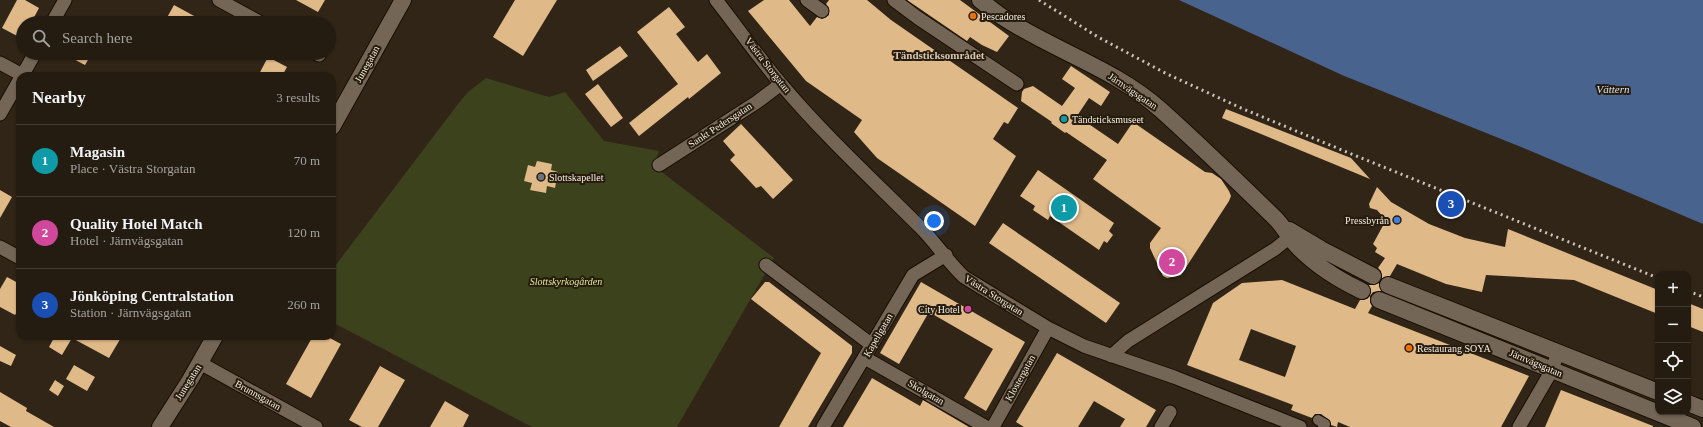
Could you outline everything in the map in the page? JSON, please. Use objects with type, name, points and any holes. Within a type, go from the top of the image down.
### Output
[{"type":"street","points":[[56,16],[65,0]]},
{"type":"street","points":[[219,0],[248,16]]},
{"type":"street","name":"Junegatan","points":[[336,120],[403,0]]},
{"type":"street","name":"Västra Storgatan","points":[[716,0],[780,84],[849,158],[922,229],[964,277],[1048,328],[1084,346],[1174,377],[1300,427]]},
{"type":"street","points":[[807,0],[822,11]]},
{"type":"street","points":[[894,0],[918,18],[1016,84]]},
{"type":"street","name":"Järnvägsgatan","points":[[980,0],[1004,18],[1112,76],[1141,94],[1161,110],[1291,233],[1373,276]]},
{"type":"street","points":[[25,72],[31,60]]},
{"type":"street","points":[[0,63],[16,73]]},
{"type":"street","name":"Sankt Pedersgatan","points":[[659,165],[756,102],[780,84]]},
{"type":"street","points":[[0,114],[16,87]]},
{"type":"street","points":[[1111,356],[1128,341],[1275,249],[1291,233]]},
{"type":"street","name":"Järnvägsgatan","points":[[1291,233],[1297,246],[1318,264],[1351,286],[1362,291]]},
{"type":"street","points":[[0,247],[16,256]]},
{"type":"street","name":"Kapellgatan","points":[[823,427],[913,275],[946,255]]},
{"type":"street","points":[[766,265],[872,345]]},
{"type":"street","name":"Järnvägsgatan","points":[[1388,285],[1655,391]]},
{"type":"street","name":"Järnvägsgatan","points":[[1379,300],[1692,427]]},
{"type":"street","name":"Klostergatan","points":[[993,427],[1048,328]]},
{"type":"street","name":"Junegatan","points":[[160,427],[213,340]]},
{"type":"street","points":[[1519,427],[1552,370],[1558,352]]},
{"type":"street","name":"Skolgatan","points":[[865,358],[986,427]]},
{"type":"street","name":"Brunnsgatan","points":[[200,363],[316,427]]},
{"type":"street","points":[[1691,404],[1703,409]]},
{"type":"street","points":[[1161,427],[1170,412]]},
{"type":"green space","name":"Slottskyrkogården","points":[[486,78],[549,97],[565,92],[604,141],[659,151],[654,166],[774,258],[677,427],[532,427],[336,324],[336,265],[468,92]]},
{"type":"water","name":"Vättern","points":[[1179,0],[1703,0],[1703,224],[1526,149],[1342,75]]},
{"type":"building","points":[[17,0],[25,0],[39,8],[35,16],[16,16],[16,35],[2,28]]},
{"type":"building","points":[[296,0],[325,0],[318,12]]},
{"type":"building","points":[[515,0],[557,0],[523,56],[493,37]]},
{"type":"building","points":[[764,0],[789,0],[810,26],[817,17],[822,19],[829,15],[829,8],[826,4],[829,0],[867,0],[891,20],[1018,108],[1008,124],[1004,122],[993,139],[1016,156],[975,226],[877,158],[854,132],[862,120],[806,81],[748,11]]},
{"type":"building","points":[[907,0],[960,0],[1009,36],[997,52],[970,37],[967,41]]},
{"type":"building","points":[[174,5],[194,16],[168,16]]},
{"type":"building","points":[[669,7],[685,27],[676,34],[698,62],[707,54],[721,73],[639,136],[629,123],[678,84],[637,32]]},
{"type":"building","points":[[620,46],[628,56],[593,81],[586,70]]},
{"type":"building","points":[[75,60],[88,60],[85,65]]},
{"type":"building","points":[[266,60],[274,60],[287,67],[284,72],[260,72]]},
{"type":"building","points":[[1071,66],[1110,92],[1101,106],[1089,98],[1077,116],[1118,144],[1133,122],[1205,172],[1212,173],[1221,179],[1229,191],[1231,196],[1229,201],[1181,275],[1167,278],[1163,276],[1150,248],[1150,243],[1161,228],[1093,179],[1107,160],[1066,132],[1065,133],[1051,123],[1052,122],[1021,101],[1022,92],[1024,89],[1033,86],[1062,106],[1075,88],[1062,79]]},
{"type":"building","points":[[598,84],[623,118],[611,127],[585,94]]},
{"type":"building","points":[[1226,109],[1351,158],[1370,179],[1222,118]]},
{"type":"building","points":[[741,124],[793,180],[773,199],[761,186],[756,188],[730,160],[735,155],[723,141]]},
{"type":"building","name":"Slottskapellet","points":[[537,161],[552,164],[551,170],[558,172],[555,188],[547,186],[546,193],[530,190],[532,183],[524,181],[528,165],[535,167]]},
{"type":"building","points":[[1038,170],[1114,223],[1109,231],[1113,235],[1107,243],[1104,241],[1099,250],[1050,216],[1048,220],[1033,210],[1035,206],[1020,196]]},
{"type":"building","points":[[1377,187],[1391,202],[1429,224],[1465,238],[1505,247],[1508,229],[1655,289],[1655,313],[1574,280],[1486,275],[1482,292],[1446,284],[1397,264],[1390,276],[1382,278],[1381,271],[1378,268],[1385,258],[1375,252],[1377,248],[1373,244],[1386,220],[1377,210],[1370,208],[1369,204]]},
{"type":"building","points":[[0,190],[12,197],[0,218]]},
{"type":"building","points":[[1003,223],[1120,303],[1106,323],[989,243]]},
{"type":"building","points":[[7,277],[16,282],[15,315],[0,307],[0,289]]},
{"type":"building","points":[[1282,280],[1355,309],[1360,300],[1367,299],[1370,296],[1372,306],[1368,313],[1529,376],[1501,427],[1350,427],[1338,422],[1337,427],[1331,425],[1330,421],[1321,414],[1315,414],[1312,418],[1291,410],[1293,405],[1187,365],[1213,303],[1242,283]],"holes":[[[1251,329],[1296,346],[1285,377],[1239,360]]]},
{"type":"building","points":[[765,282],[769,282],[852,346],[852,353],[808,427],[779,427],[821,353],[751,299]]},
{"type":"building","points":[[921,282],[1025,342],[986,411],[964,398],[993,349],[929,312],[899,364],[880,353]]},
{"type":"building","points":[[1379,283],[1381,291],[1373,292],[1370,296],[1371,290],[1369,285]]},
{"type":"building","points":[[1691,304],[1703,309],[1703,332],[1691,327]]},
{"type":"building","points":[[53,340],[71,340],[62,355],[49,347]]},
{"type":"building","points":[[76,340],[120,340],[109,358]]},
{"type":"building","points":[[311,340],[334,340],[341,344],[311,398],[286,384]]},
{"type":"building","points":[[0,346],[16,355],[11,366],[0,361]]},
{"type":"building","points":[[1057,353],[1156,410],[1146,427],[1120,427],[1125,419],[1094,401],[1078,427],[1024,427],[1016,422]]},
{"type":"building","points":[[74,365],[95,377],[87,391],[66,379]]},
{"type":"building","points":[[380,366],[405,380],[378,427],[362,427],[349,420]]},
{"type":"building","points":[[872,378],[920,406],[923,400],[969,427],[843,427]]},
{"type":"building","points":[[55,380],[64,386],[58,396],[49,390]]},
{"type":"building","points":[[1561,390],[1653,426],[1653,427],[1545,427]]},
{"type":"building","points":[[0,392],[27,408],[26,411],[54,427],[11,427],[0,421]]},
{"type":"building","points":[[445,401],[469,415],[463,427],[430,427]]},
{"type":"railway","points":[[1039,0],[1098,37],[1167,74],[1241,108],[1655,277]]},
{"type":"railway","points":[[1691,292],[1703,297]]},
{"type":"place","name":"Pescadores","points":[[973,16]]},
{"type":"place","name":"Tändsticksmuseet","points":[[1064,119]]},
{"type":"place","name":"Slottskapellet","points":[[541,177]]},
{"type":"place","name":"Jönköping Centralstation","points":[[1451,204]]},
{"type":"place","name":"Magasin","points":[[1064,208]]},
{"type":"place","name":"Pressbyrån","points":[[1397,220]]},
{"type":"place","name":"Quality Hotel Match","points":[[1172,262]]},
{"type":"place","name":"City Hotel","points":[[968,309]]},
{"type":"place","name":"Restaurang SOYA","points":[[1409,348]]},
{"type":"district","name":"Tändsticksområdet","points":[[939,55]]}]
